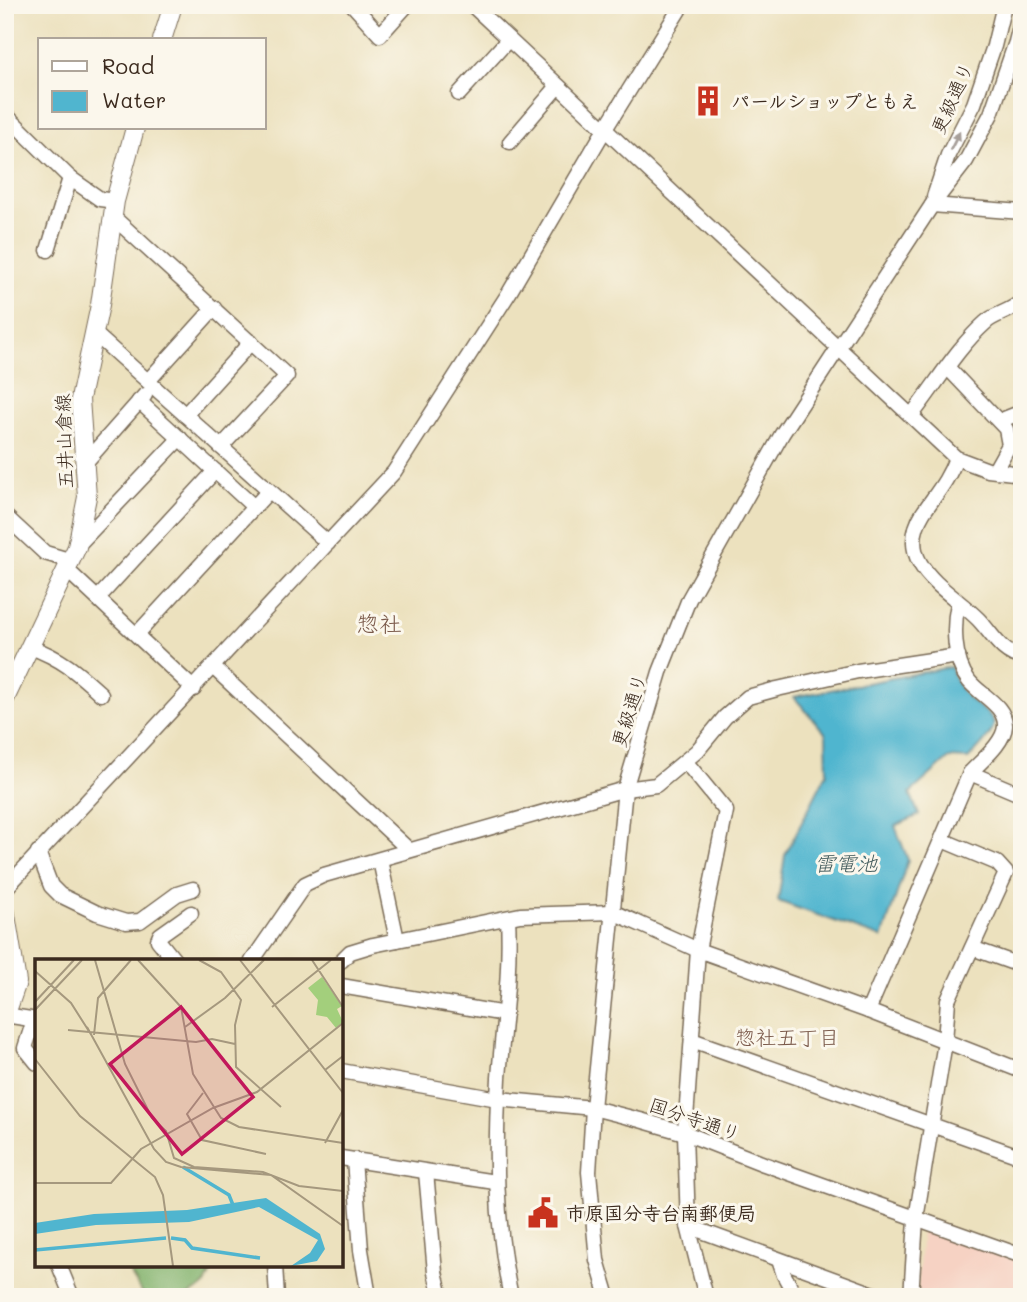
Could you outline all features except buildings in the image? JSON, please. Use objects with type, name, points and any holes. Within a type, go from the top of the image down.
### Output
[{"type":"main road","points":[[163,38],[173,5]]},
{"type":"main road","name":"五井山倉線","points":[[5,699],[72,559],[87,497],[80,399],[94,333],[113,209],[134,130]]},
{"type":"main road","points":[[5,909],[17,982],[6,1016]]},
{"type":"street","points":[[353,5],[380,35],[407,5]]},
{"type":"street","points":[[472,5],[956,458],[995,470],[1022,474]]},
{"type":"street","points":[[5,889],[394,472],[509,293],[605,129],[682,5]]},
{"type":"street","name":"更級通り","points":[[932,205],[948,155],[974,104],[994,47],[1004,5]]},
{"type":"street","name":"更級通り","points":[[608,1297],[597,1260],[589,1172],[593,1108],[625,789],[660,672],[688,599],[782,434],[932,205],[966,161],[991,114],[1022,18]]},
{"type":"street","points":[[459,94],[509,40]]},
{"type":"street","points":[[510,142],[558,86]]},
{"type":"street","points":[[5,114],[70,177],[113,209],[287,376],[221,447]]},
{"type":"street","points":[[48,250],[70,177]]},
{"type":"street","points":[[932,205],[1022,212]]},
{"type":"street","points":[[911,416],[971,337],[988,320],[1012,311],[1022,301]]},
{"type":"street","points":[[83,465],[214,308]]},
{"type":"street","points":[[94,333],[328,543]]},
{"type":"street","points":[[185,415],[251,342]]},
{"type":"street","points":[[948,368],[1006,429],[1009,445],[995,470]]},
{"type":"street","points":[[139,401],[254,507]]},
{"type":"street","points":[[999,421],[1022,412]]},
{"type":"street","points":[[72,559],[180,438]]},
{"type":"street","points":[[956,458],[951,474],[922,516],[914,548],[919,564],[958,603],[979,619],[1002,647],[1014,656],[1022,657]]},
{"type":"street","points":[[98,598],[215,471]]},
{"type":"street","points":[[137,634],[270,491]]},
{"type":"street","points":[[5,516],[45,553],[72,559],[98,598],[194,689]]},
{"type":"street","points":[[868,1011],[970,773],[1002,738],[1006,723],[1000,709],[967,679],[958,656],[958,603]]},
{"type":"street","points":[[30,647],[52,655],[72,667],[101,694]]},
{"type":"street","points":[[253,959],[305,884],[324,875],[625,789],[656,785],[697,751],[725,717],[748,697],[858,671],[958,656]]},
{"type":"street","points":[[214,668],[409,850]]},
{"type":"street","points":[[685,761],[726,811],[698,950],[685,1132],[688,1226],[706,1297]]},
{"type":"street","points":[[970,773],[1022,795]]},
{"type":"street","points":[[911,1297],[916,1219],[945,1042],[948,1000],[1006,873],[998,863],[942,840]]},
{"type":"street","points":[[38,852],[51,886],[60,895],[97,913],[126,922],[140,921],[177,894],[193,889]]},
{"type":"street","points":[[380,860],[397,940]]},
{"type":"street","points":[[343,959],[350,952],[397,940],[520,915],[613,912],[698,950],[868,1011],[1022,1071]]},
{"type":"street","points":[[173,959],[158,940],[160,935],[191,913]]},
{"type":"street","points":[[508,918],[510,946],[498,1098],[495,1182],[504,1265],[511,1297]]},
{"type":"street","points":[[972,948],[1022,966]]},
{"type":"street","points":[[343,986],[505,1014]]},
{"type":"street","points":[[6,1016],[35,1020],[24,1048],[35,1061]]},
{"type":"street","points":[[692,1040],[1022,1157]]},
{"type":"street","name":"国分寺通り","points":[[343,1071],[498,1098],[593,1108],[685,1132],[764,1164],[1022,1256]]},
{"type":"street","points":[[369,1297],[348,1159],[495,1182]]},
{"type":"street","points":[[426,1172],[441,1297]]},
{"type":"street","points":[[688,1226],[882,1297]]},
{"type":"street","points":[[779,1260],[796,1297]]},
{"type":"street","points":[[60,1267],[72,1297]]},
{"type":"street","points":[[275,1267],[277,1297]]},
{"type":"shaded area","points":[[922,1229],[1022,1262],[1022,1297],[917,1297]]},
{"type":"green space","points":[[126,1267],[214,1267],[204,1286],[185,1297],[145,1297]]},
{"type":"water","name":"雷電池","points":[[951,667],[956,681],[966,695],[991,716],[994,723],[992,731],[968,759],[949,758],[910,793],[919,815],[895,826],[908,860],[882,938],[778,901],[785,855],[827,773],[826,734],[794,697]]},
{"type":"place","name":"パールショップともえ","points":[[708,101]]},
{"type":"place","name":"市原国分寺台南郵便局","points":[[543,1213]]},
{"type":"district","name":"惣社","points":[[379,624]]},
{"type":"district","name":"惣社五丁目","points":[[787,1038]]}]
